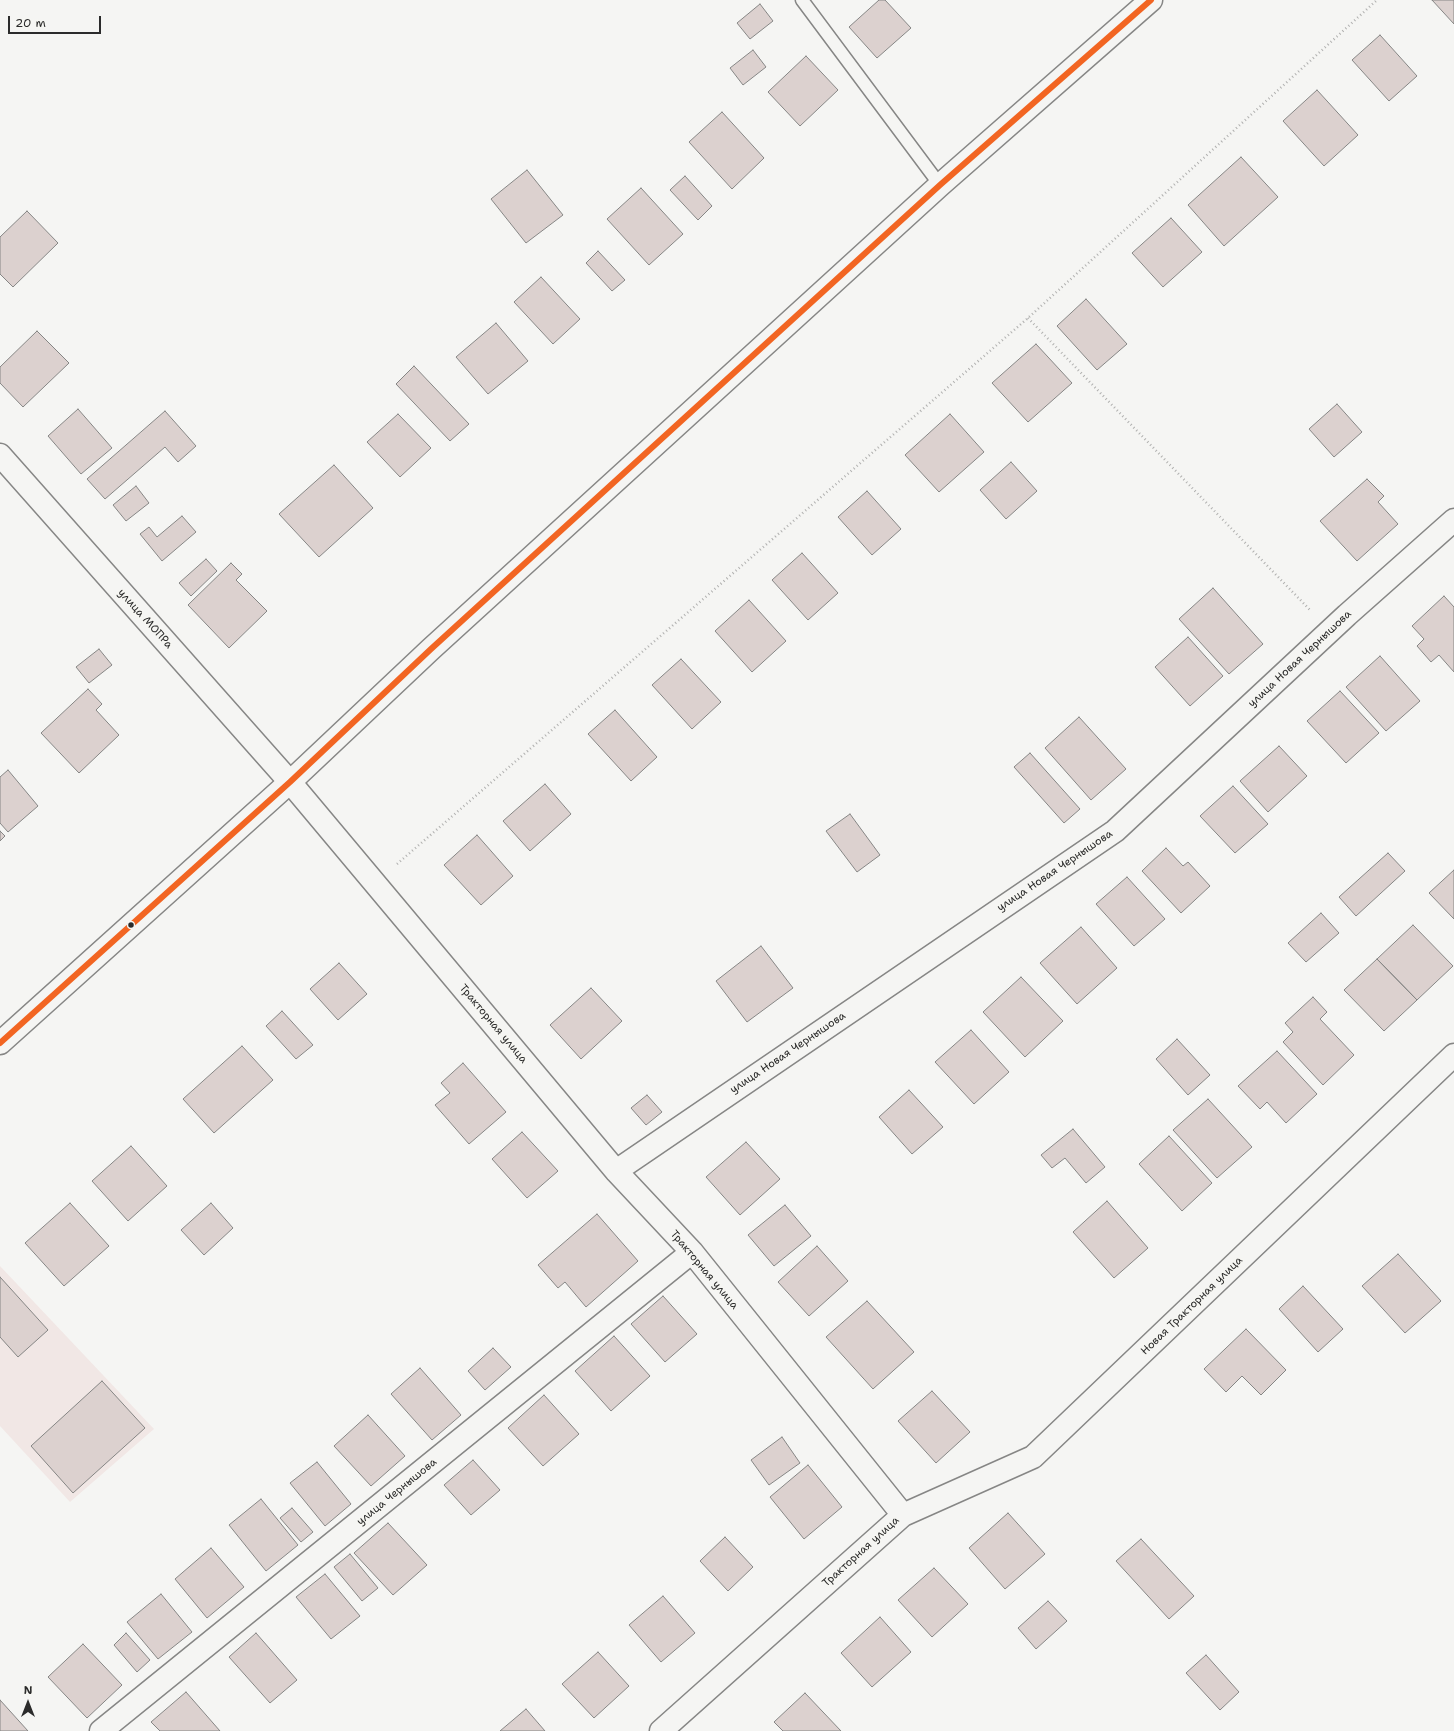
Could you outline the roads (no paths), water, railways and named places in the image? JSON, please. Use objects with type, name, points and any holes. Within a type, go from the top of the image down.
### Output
[{"type":"street","points":[[0,1043],[290,782],[431,649],[940,185],[1151,0]]},
{"type":"street","name":"улица МОПРа","points":[[0,455],[290,782]]},
{"type":"street","name":"улица Новая Чернышова","points":[[616,1171],[1115,831],[1347,615],[1454,520]]},
{"type":"street","name":"Тракторная улица","points":[[290,782],[616,1171],[692,1252],[903,1515],[661,1731]]},
{"type":"street","name":"Новая Тракторная улица","points":[[903,1515],[1033,1457],[1454,1056]]},
{"type":"street","name":"улица Чернышова","points":[[101,1731],[692,1252]]},
{"type":"lane","points":[[802,0],[940,185]]}]
